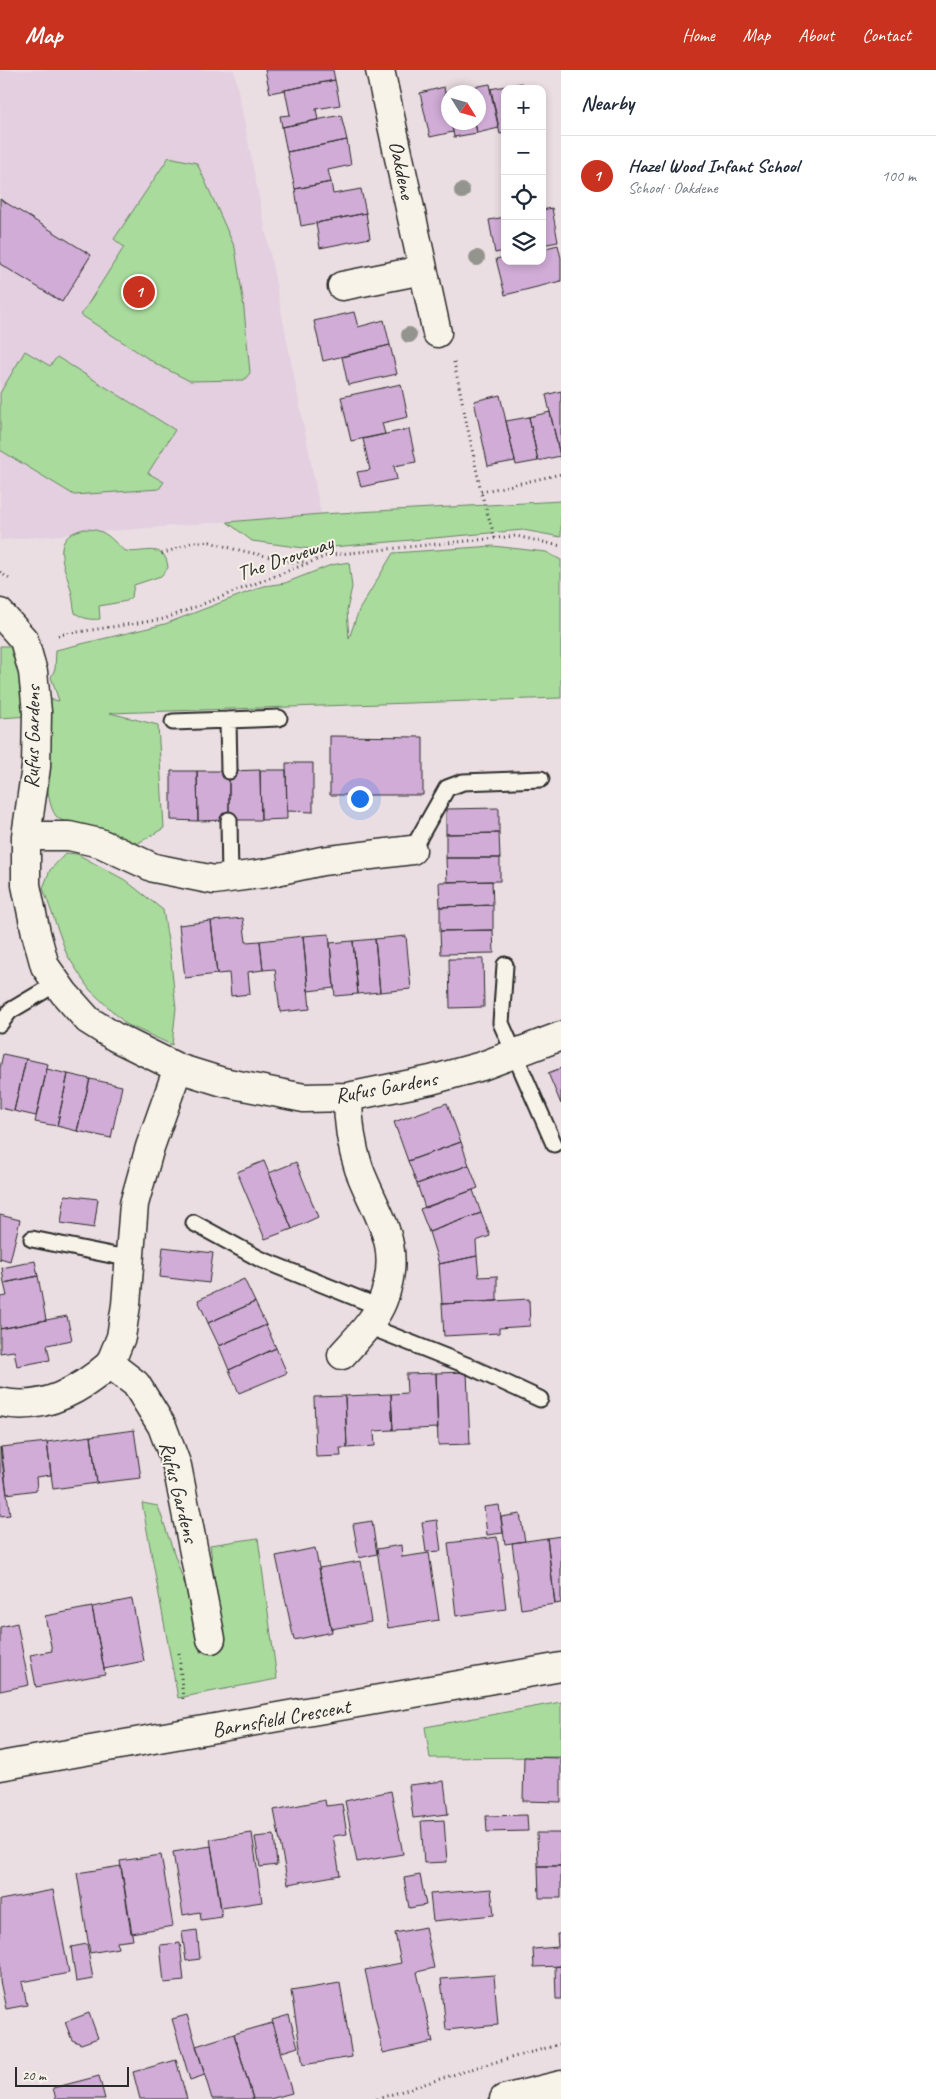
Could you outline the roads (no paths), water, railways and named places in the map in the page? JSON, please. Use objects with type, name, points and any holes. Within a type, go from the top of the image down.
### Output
[{"type":"street","name":"Oakdene","points":[[380,70],[437,332]]},
{"type":"street","points":[[342,286],[423,270]]},
{"type":"street","name":"Rufus Gardens","points":[[2,615],[24,640],[33,672],[37,712],[36,767],[26,836],[26,885],[36,933],[45,966],[88,1020],[115,1038],[178,1068],[224,1082],[304,1098],[348,1097],[431,1080],[482,1066],[561,1036]]},
{"type":"street","points":[[26,836],[69,836],[100,843],[154,868],[214,880],[266,874],[322,861],[412,850]]},
{"type":"street","points":[[0,1402],[16,1406],[59,1399],[91,1381],[110,1364],[121,1337],[131,1259],[134,1204],[150,1147],[178,1068]]},
{"type":"street","points":[[342,1355],[373,1316],[391,1271],[388,1238],[375,1202],[359,1169],[348,1128],[348,1097]]},
{"type":"street","name":"Rufus Gardens","points":[[110,1364],[136,1384],[162,1426],[177,1466],[211,1639]]},
{"type":"street","name":"Barnsfield Crescent","points":[[0,1766],[561,1667]]},
{"type":"street","points":[[504,2099],[561,2085]]},
{"type":"lane","points":[[173,722],[280,718]]},
{"type":"lane","points":[[228,720],[229,771]]},
{"type":"lane","points":[[412,850],[447,788],[463,782],[541,779]]},
{"type":"lane","points":[[229,820],[230,878]]},
{"type":"lane","points":[[505,966],[500,1023],[554,1144]]},
{"type":"lane","points":[[0,1024],[10,1011],[57,983]]},
{"type":"lane","points":[[194,1223],[471,1367],[540,1399]]},
{"type":"lane","points":[[32,1239],[131,1259]]},
{"type":"place","name":"Hazel Wood Infant School","points":[[139,292]]}]
